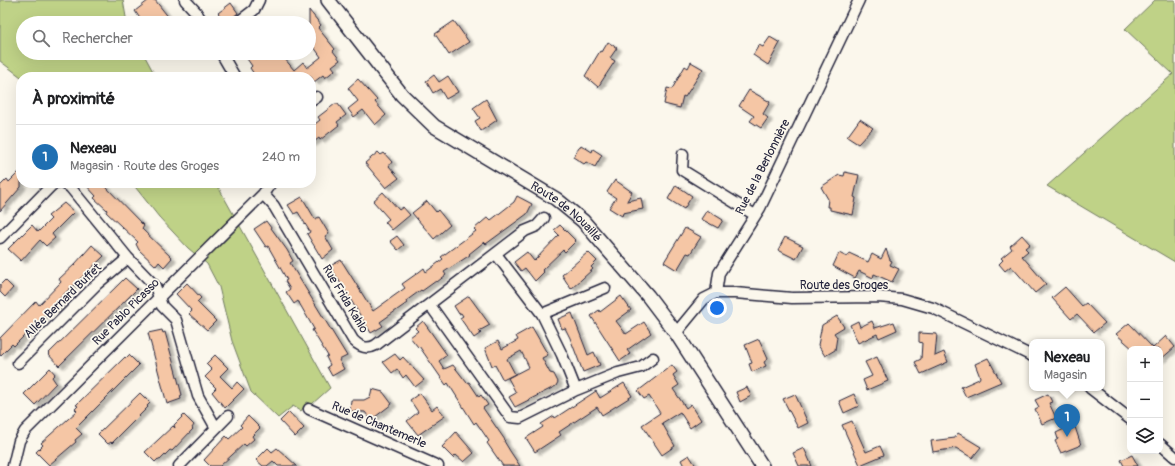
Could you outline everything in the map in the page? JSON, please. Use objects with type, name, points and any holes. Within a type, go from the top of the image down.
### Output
[{"type":"street","points":[[185,0],[199,16]]},
{"type":"street","points":[[246,16],[254,10],[259,0]]},
{"type":"street","name":"Route de Nouaillé","points":[[328,0],[402,95],[434,126],[556,199],[583,221],[648,296],[676,332],[762,466]]},
{"type":"street","name":"Rue de la Berlonnière","points":[[716,293],[719,273],[755,215],[859,0]]},
{"type":"street","points":[[225,60],[232,72]]},
{"type":"street","points":[[683,154],[682,170],[755,215]]},
{"type":"street","points":[[0,238],[49,188]]},
{"type":"street","points":[[71,188],[128,258],[155,286],[162,306],[176,320],[198,396],[216,428]]},
{"type":"street","name":"Rue Pablo Picasso","points":[[13,466],[19,440],[25,430],[263,194],[267,188]]},
{"type":"street","name":"Rue Frida Kahlo","points":[[263,194],[274,206],[353,340],[358,345],[371,348],[525,232],[537,226],[544,218]]},
{"type":"street","points":[[496,254],[542,314],[562,355],[576,390]]},
{"type":"street","name":"Allée Bernard Buffet","points":[[18,363],[97,284],[128,258]]},
{"type":"street","points":[[542,314],[605,288]]},
{"type":"street","name":"Route des Groges","points":[[716,293],[735,292],[800,299],[878,297],[902,299],[933,308],[1029,355]]},
{"type":"street","points":[[676,332],[704,299],[716,293]]},
{"type":"street","points":[[430,304],[510,417],[520,418],[576,390],[618,373],[641,367],[653,358]]},
{"type":"street","points":[[1094,391],[1129,418]]},
{"type":"street","name":"Rue de Chantemerle","points":[[309,409],[438,466]]},
{"type":"street","points":[[179,466],[228,416]]},
{"type":"street","points":[[1163,447],[1175,457]]},
{"type":"green space","points":[[0,0],[123,0],[126,16],[16,16],[16,60],[147,60],[153,72],[16,73],[0,61]]},
{"type":"green space","points":[[1155,0],[1175,0],[1175,262],[1047,186],[1173,74],[1125,29]]},
{"type":"green space","points":[[136,188],[219,188],[330,388],[312,404],[307,402],[301,411],[293,406],[278,418],[251,392],[232,341],[219,287],[207,264],[188,248],[159,217]]},
{"type":"building","points":[[149,0],[155,0],[168,16],[138,16],[135,11]]},
{"type":"building","points":[[231,3],[238,13],[234,16],[221,16],[218,13]]},
{"type":"building","points":[[309,10],[314,16],[309,16]]},
{"type":"building","points":[[316,19],[321,25],[318,28],[335,49],[333,51],[340,60],[332,66],[335,70],[325,78],[323,75],[316,80],[316,72],[253,72],[250,68],[252,66],[248,60],[286,60],[294,70],[303,62],[307,68],[321,57],[316,50]]},
{"type":"building","points":[[454,21],[469,42],[449,55],[435,34]]},
{"type":"building","points":[[770,37],[780,43],[768,65],[753,55],[759,45],[763,47]]},
{"type":"building","points":[[608,42],[617,48],[610,58],[615,61],[598,87],[585,76],[600,51],[602,52]]},
{"type":"building","points":[[691,62],[703,69],[685,97],[683,96],[680,108],[664,104],[667,88],[672,89],[685,66],[688,68]]},
{"type":"building","points":[[434,75],[439,82],[448,76],[458,92],[446,99],[440,89],[433,93],[426,81]]},
{"type":"building","points":[[358,79],[377,100],[375,102],[386,115],[375,125],[363,110],[354,117],[348,109],[358,101],[348,88]]},
{"type":"building","points":[[749,90],[770,102],[763,114],[768,118],[761,128],[750,121],[754,116],[739,106]]},
{"type":"building","points":[[486,99],[497,120],[481,131],[475,121],[480,118],[473,108]]},
{"type":"building","points":[[335,104],[338,104],[346,115],[337,122],[339,125],[320,140],[319,138],[316,140],[316,123],[320,120],[318,117]]},
{"type":"building","points":[[860,119],[873,128],[858,144],[847,137]]},
{"type":"building","points":[[581,145],[592,152],[593,149],[602,155],[595,167],[586,162],[584,164],[573,157]]},
{"type":"building","points":[[378,152],[381,155],[384,153],[392,162],[389,166],[399,178],[386,188],[365,163]]},
{"type":"building","points":[[845,172],[859,175],[854,197],[856,198],[853,215],[830,210],[830,207],[827,207],[828,199],[821,187],[839,175],[844,176]]},
{"type":"building","points":[[16,175],[16,188],[20,188],[0,211],[0,186],[7,179],[9,182]]},
{"type":"building","points":[[615,180],[632,192],[627,201],[641,198],[643,209],[623,213],[622,216],[609,208],[616,198],[607,192]]},
{"type":"building","points":[[676,185],[692,196],[684,209],[668,199]]},
{"type":"building","points":[[89,188],[107,188],[144,226],[142,229],[172,258],[164,267],[159,262],[156,266],[139,250],[136,244],[138,242],[106,212],[107,210],[94,198],[96,196]]},
{"type":"building","points":[[383,192],[399,210],[403,207],[410,215],[392,230],[385,222],[389,219],[373,201]]},
{"type":"building","points":[[517,196],[532,204],[527,214],[486,244],[484,242],[469,254],[470,255],[444,272],[446,275],[406,301],[407,303],[380,322],[383,326],[371,333],[330,266],[341,260],[373,311],[405,288],[402,284],[424,268],[426,272],[443,259],[441,257],[476,231],[474,229],[488,217],[491,220],[514,202]]},
{"type":"building","points":[[302,197],[315,219],[319,217],[329,234],[325,236],[333,250],[322,259],[307,234],[310,232],[298,212],[294,214],[288,205]]},
{"type":"building","points":[[427,201],[436,212],[438,210],[450,225],[434,239],[412,213]]},
{"type":"building","points":[[64,203],[74,212],[52,234],[55,238],[46,246],[40,240],[21,261],[8,249],[32,225],[38,232],[51,219],[48,216]]},
{"type":"building","points":[[707,210],[723,220],[718,228],[701,219]]},
{"type":"building","points":[[266,221],[287,250],[293,261],[290,263],[347,356],[339,360],[344,369],[332,376],[327,367],[330,365],[326,357],[328,356],[312,330],[314,329],[298,301],[294,304],[286,292],[290,289],[285,281],[287,280],[268,246],[266,247],[254,229]]},
{"type":"building","points":[[560,225],[576,241],[565,252],[563,250],[542,270],[544,272],[535,281],[525,268],[521,271],[514,262],[527,252],[534,261],[559,235],[554,230]]},
{"type":"building","points":[[685,228],[701,237],[690,254],[687,253],[677,270],[664,262]]},
{"type":"building","points":[[1022,235],[1030,244],[1025,248],[1028,251],[1022,256],[1046,284],[1035,293],[1011,266],[1005,271],[999,264],[1003,260],[1001,258],[1012,249],[1010,246]]},
{"type":"building","points":[[397,236],[404,245],[398,250],[390,241]]},
{"type":"building","points":[[785,237],[803,246],[796,259],[778,250]]},
{"type":"building","points":[[92,245],[104,256],[59,299],[62,303],[54,312],[51,309],[14,346],[12,344],[0,356],[0,338],[36,301],[39,305],[61,282],[59,279]]},
{"type":"building","points":[[886,249],[890,260],[892,261],[890,265],[899,269],[892,282],[874,274],[873,278],[859,271],[855,278],[833,266],[839,253],[847,257],[849,253],[868,262],[872,254],[881,259]]},
{"type":"building","points":[[588,252],[597,261],[591,267],[593,269],[571,289],[562,275]]},
{"type":"building","points":[[125,278],[137,289],[59,366],[48,354]]},
{"type":"building","points":[[5,280],[13,288],[5,297],[0,292],[0,285]]},
{"type":"building","points":[[187,283],[201,298],[197,302],[216,321],[207,330],[189,314],[192,311],[176,294]]},
{"type":"building","points":[[1065,287],[1082,306],[1086,303],[1105,323],[1094,332],[1077,314],[1071,319],[1052,298]]},
{"type":"building","points":[[469,296],[490,325],[479,331],[481,333],[474,338],[460,318],[463,316],[461,313],[459,314],[454,306]]},
{"type":"building","points":[[621,296],[631,310],[616,321],[626,334],[644,322],[651,333],[627,350],[630,354],[620,361],[591,316],[599,310],[600,312]]},
{"type":"building","points":[[572,313],[588,355],[594,352],[600,365],[583,372],[570,338],[565,328],[562,329],[558,319]]},
{"type":"building","points":[[837,316],[844,327],[834,333],[837,337],[835,350],[825,356],[818,345],[822,325]]},
{"type":"building","points":[[423,321],[447,355],[439,361],[444,369],[453,365],[467,383],[469,382],[479,397],[481,395],[488,405],[483,408],[505,440],[504,441],[520,466],[503,466],[487,443],[489,441],[476,422],[474,424],[448,383],[446,385],[419,346],[418,347],[410,337],[418,331],[415,328]]},
{"type":"building","points":[[858,321],[860,327],[872,321],[875,328],[894,322],[897,330],[879,338],[877,334],[858,343],[850,325]]},
{"type":"building","points":[[1129,323],[1151,346],[1130,346],[1116,334]]},
{"type":"building","points":[[532,327],[548,355],[542,358],[550,373],[554,374],[558,382],[556,386],[515,407],[509,397],[516,393],[508,378],[529,367],[521,351],[507,359],[515,374],[503,380],[495,365],[492,366],[485,348],[498,341],[502,349],[518,340],[516,336]]},
{"type":"building","points":[[162,330],[163,333],[165,332],[182,395],[180,396],[181,399],[167,404],[148,333]]},
{"type":"building","points":[[919,333],[937,334],[935,356],[944,352],[948,362],[921,374],[915,362],[921,359],[922,343],[919,342]]},
{"type":"building","points":[[1166,336],[1175,347],[1163,357],[1163,346],[1155,346]]},
{"type":"building","points":[[759,339],[768,359],[764,362],[766,366],[752,372],[749,364],[752,363],[745,345]]},
{"type":"building","points":[[395,354],[400,360],[403,357],[424,380],[415,387],[406,375],[403,378],[397,369],[392,373],[383,362]]},
{"type":"building","points":[[129,355],[139,365],[76,428],[82,434],[75,440],[76,442],[49,465],[36,452],[43,445],[41,443],[77,411],[75,409],[78,406],[76,405],[125,357],[126,358]]},
{"type":"building","points":[[215,355],[228,368],[220,376],[232,388],[237,382],[244,389],[225,408],[212,392],[216,388],[205,377],[212,370],[206,364]]},
{"type":"building","points":[[877,357],[888,381],[867,390],[863,380],[872,376],[865,362]]},
{"type":"building","points":[[988,358],[1001,382],[966,397],[961,387],[979,379],[980,377],[975,364]]},
{"type":"building","points":[[672,365],[677,372],[673,375],[679,385],[673,389],[686,408],[691,404],[701,420],[690,428],[680,412],[662,423],[675,446],[662,455],[642,425],[660,413],[649,396],[644,399],[638,391]]},
{"type":"building","points":[[50,368],[55,374],[52,377],[56,383],[35,405],[24,394]]},
{"type":"building","points":[[624,383],[632,396],[602,415],[597,407],[559,432],[561,435],[535,452],[526,438],[543,427],[541,424],[554,416],[555,418],[596,391],[600,398]]},
{"type":"building","points":[[747,387],[751,396],[740,402],[736,392]]},
{"type":"building","points":[[372,389],[383,392],[392,404],[371,420],[365,412],[350,411],[351,400],[364,400],[370,397]]},
{"type":"building","points":[[140,393],[150,403],[147,406],[148,407],[112,443],[111,442],[108,444],[98,434]]},
{"type":"building","points":[[420,393],[432,410],[437,406],[445,416],[418,435],[407,421],[418,412],[410,400]]},
{"type":"building","points":[[795,394],[808,423],[798,428],[783,399]]},
{"type":"building","points":[[854,394],[859,406],[844,413],[839,401]]},
{"type":"building","points":[[1048,394],[1052,402],[1049,403],[1056,418],[1042,424],[1035,409],[1039,407],[1035,400]]},
{"type":"building","points":[[289,412],[304,428],[295,437],[280,421]]},
{"type":"building","points":[[184,415],[194,425],[192,428],[193,429],[172,451],[170,450],[160,460],[158,459],[155,462],[145,452],[173,426],[175,428],[174,425]]},
{"type":"building","points":[[248,416],[260,428],[252,436],[254,439],[246,446],[244,444],[220,466],[210,466],[204,460],[226,436],[229,439],[242,427],[240,425]]},
{"type":"building","points":[[852,421],[866,452],[880,446],[884,455],[860,465],[842,425]]},
{"type":"building","points":[[1074,424],[1081,445],[1061,453],[1055,441],[1058,439],[1056,433]]},
{"type":"building","points":[[456,432],[474,453],[464,462],[456,455],[453,458],[442,447]]},
{"type":"building","points":[[958,433],[981,447],[972,458],[956,448],[933,452],[931,441],[955,438]]},
{"type":"building","points":[[268,448],[272,452],[277,448],[297,466],[278,466],[273,461],[267,466],[263,466],[256,460]]},
{"type":"building","points":[[804,448],[812,466],[799,466],[793,453]]},
{"type":"building","points":[[689,455],[696,466],[684,466],[681,460]]},
{"type":"building","points":[[1132,455],[1138,466],[1124,466],[1121,460]]},
{"type":"place","name":"Nexeau","points":[[1067,437]]}]
